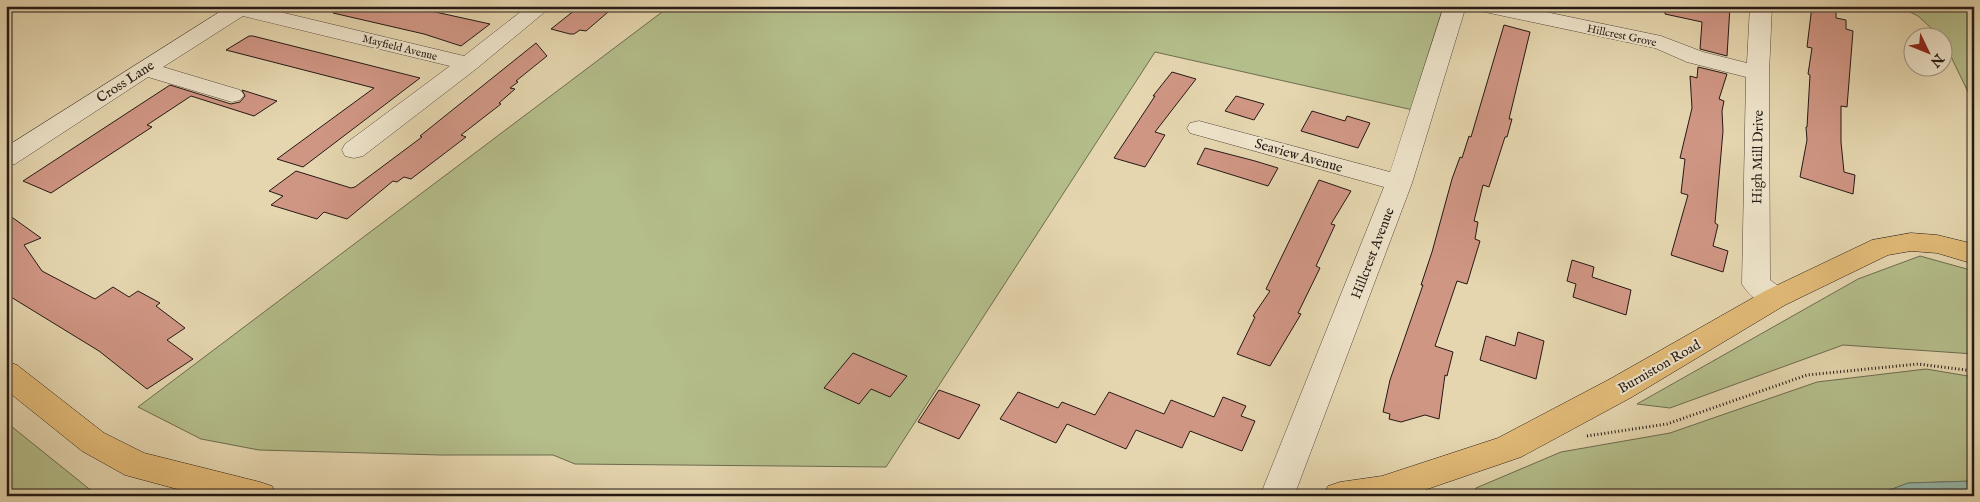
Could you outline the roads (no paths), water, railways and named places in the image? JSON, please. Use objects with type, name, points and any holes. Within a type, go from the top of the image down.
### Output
[{"type":"main road","name":"Burniston Road","points":[[1362,494],[1382,490],[1509,448],[1629,384],[1775,298],[1882,247],[1911,242],[1937,244],[1974,254]]},
{"type":"main road","points":[[6,373],[93,442],[137,465],[260,496]]},
{"type":"street","points":[[354,150],[542,6]]},
{"type":"street","name":"Hillcrest Avenue","points":[[1277,496],[1399,183],[1455,6]]},
{"type":"street","name":"Hillcrest Grove","points":[[1485,6],[1661,43],[1694,56],[1758,73]]},
{"type":"street","name":"High Mill Drive","points":[[1761,6],[1758,73],[1756,284],[1775,298]]},
{"type":"street","name":"Mayfield Avenue","points":[[242,8],[468,64]]},
{"type":"street","name":"Cross Lane","points":[[6,158],[242,8]]},
{"type":"street","points":[[144,69],[232,95]]},
{"type":"street","name":"Seaview Avenue","points":[[1199,128],[1399,183]]}]
